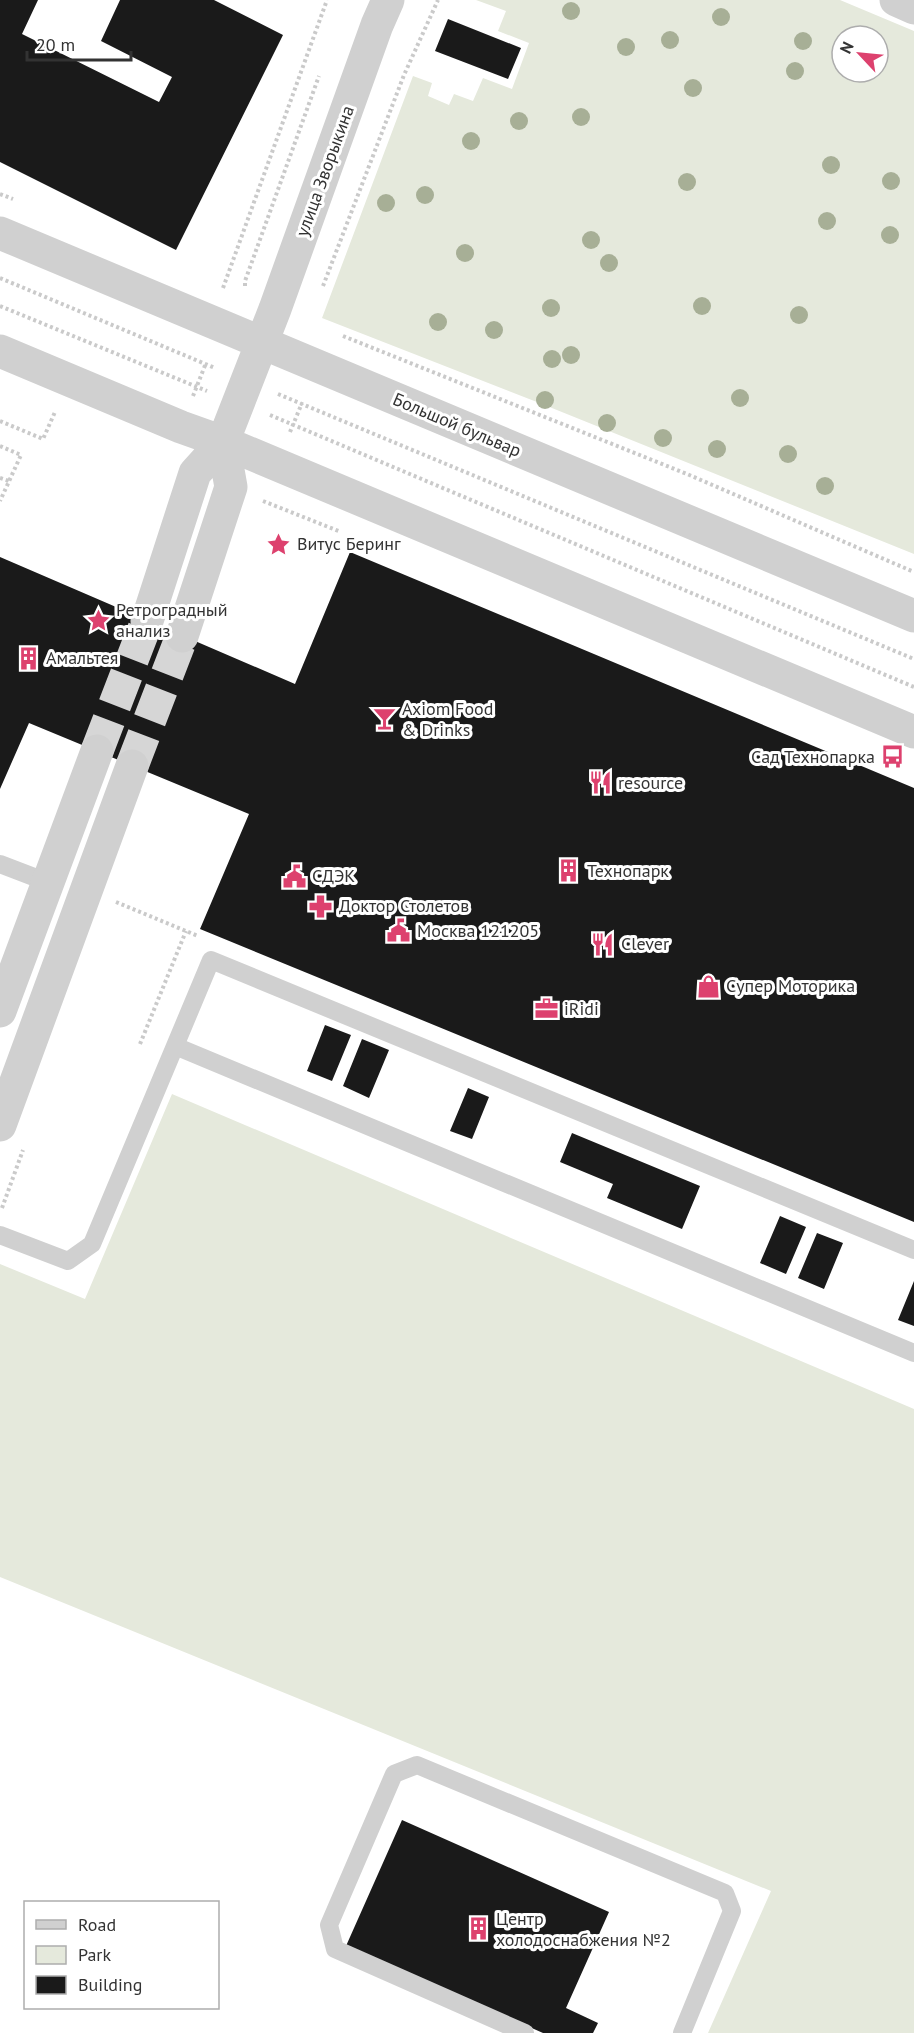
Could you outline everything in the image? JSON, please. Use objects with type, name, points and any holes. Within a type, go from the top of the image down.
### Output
[{"type":"street","name":"улица Зворыкина","points":[[223,442],[279,298],[388,0]]},
{"type":"street","points":[[896,0],[914,8]]},
{"type":"street","name":"Большой бульвар","points":[[0,233],[914,616]]},
{"type":"street","points":[[0,351],[181,427],[223,442],[914,732]]},
{"type":"street","points":[[147,621],[195,473],[223,442]]},
{"type":"street","points":[[182,636],[231,487],[223,442]]},
{"type":"street","points":[[0,1011],[8,969],[47,882],[97,751]]},
{"type":"street","points":[[0,1125],[132,766]]},
{"type":"lane","points":[[0,864],[47,882]]},
{"type":"lane","points":[[0,1235],[68,1261],[92,1244],[211,960],[914,1250]]},
{"type":"lane","points":[[175,1046],[914,1353]]},
{"type":"lane","points":[[525,2033],[335,1949],[328,1925],[394,1774],[417,1764],[725,1893],[732,1911],[682,2033]]},
{"type":"path","points":[[223,288],[327,0]]},
{"type":"path","points":[[321,291],[404,75],[438,0]]},
{"type":"path","points":[[0,278],[243,392],[293,424],[914,687]]},
{"type":"path","points":[[0,306],[243,392],[302,404],[914,659]]},
{"type":"path","points":[[258,510],[331,332],[687,474],[914,572]]},
{"type":"path","points":[[0,421],[44,439],[55,412],[65,417]]},
{"type":"path","points":[[0,446],[21,455],[0,501]]},
{"type":"path","points":[[0,478],[9,482]]},
{"type":"path","points":[[263,500],[351,536]]},
{"type":"path","points":[[112,900],[206,939]]},
{"type":"path","points":[[140,1044],[186,931]]},
{"type":"green space","points":[[476,0],[840,0],[914,31],[914,554],[322,318],[413,76],[432,83],[428,96],[449,105],[454,94],[473,101],[483,78],[512,89],[529,43],[498,31],[506,11]]},
{"type":"green space","points":[[172,1094],[914,1409],[914,2033],[708,2033],[771,1891],[0,1577],[0,1264],[85,1299]]},
{"type":"building","points":[[0,0],[38,0],[22,34],[159,102],[172,77],[101,41],[120,0],[214,0],[283,35],[176,250],[0,162]]},
{"type":"building","points":[[448,19],[521,48],[508,79],[435,51]]},
{"type":"building","name":"Технопарк","points":[[350,552],[914,788],[914,1222],[200,929],[249,814],[29,723],[0,789],[0,557],[295,684]]},
{"type":"building","points":[[325,1025],[351,1035],[332,1081],[307,1071]]},
{"type":"building","points":[[362,1039],[389,1050],[369,1098],[343,1086]]},
{"type":"building","points":[[468,1088],[489,1097],[472,1139],[450,1131]]},
{"type":"building","points":[[572,1133],[700,1186],[682,1229],[607,1198],[613,1184],[560,1162]]},
{"type":"building","points":[[780,1216],[806,1227],[786,1274],[760,1263]]},
{"type":"building","points":[[817,1233],[843,1243],[824,1289],[798,1278]]},
{"type":"building","points":[[914,1281],[914,1326],[898,1320]]},
{"type":"building","name":"Центр холодоснабжения №2","points":[[402,1820],[609,1912],[566,2008],[598,2023],[593,2033],[543,2033],[346,1946]]},
{"type":"tunnel","points":[[97,751],[147,621]]},
{"type":"tunnel","points":[[132,766],[182,636]]},
{"type":"place","name":"Витус Беринг","points":[[279,544]]},
{"type":"place","name":"Ретроградный анализ","points":[[98,620]]},
{"type":"place","name":"Амальтея","points":[[28,658]]},
{"type":"place","name":"Axiom Food & Drinks","points":[[384,719]]},
{"type":"place","name":"Сад Технопарка","points":[[893,757]]},
{"type":"place","name":"resource","points":[[600,783]]},
{"type":"place","name":"Технопарк","points":[[569,871]]},
{"type":"place","name":"СДЭК","points":[[294,876]]},
{"type":"place","name":"Доктор Столетов","points":[[321,906]]},
{"type":"place","name":"Москва 121205","points":[[399,931]]},
{"type":"place","name":"Clever","points":[[603,944]]},
{"type":"place","name":"Супер Моторика","points":[[708,986]]},
{"type":"place","name":"iRidi","points":[[546,1009]]},
{"type":"place","name":"Центр холодоснабжения №2","points":[[478,1929]]}]
